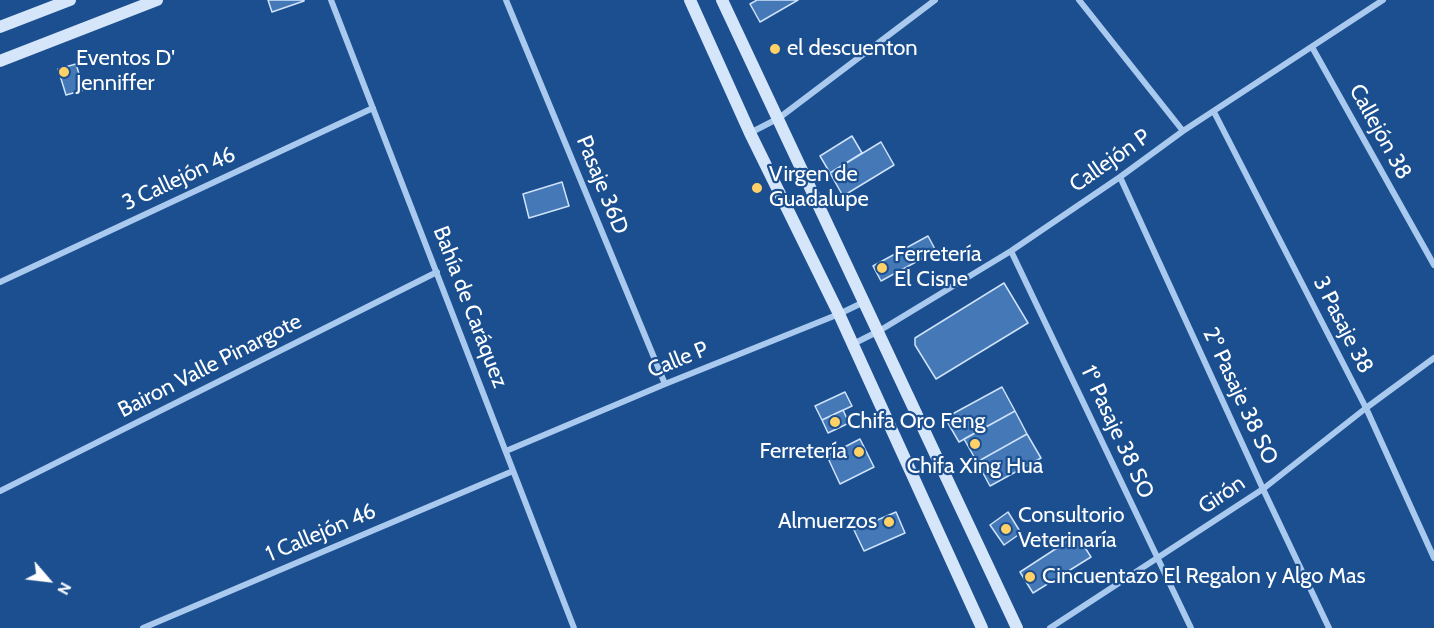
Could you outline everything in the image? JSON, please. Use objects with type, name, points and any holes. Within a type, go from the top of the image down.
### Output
[{"type":"main road","points":[[0,27],[70,0]]},
{"type":"main road","points":[[0,61],[157,0]]},
{"type":"main road","points":[[690,0],[750,133],[839,314],[982,628]]},
{"type":"main road","points":[[722,0],[1017,628]]},
{"type":"street","name":"Bahía de Caráquez","points":[[331,0],[574,628]]},
{"type":"street","name":"Pasaje 36D","points":[[506,0],[664,384]]},
{"type":"street","points":[[750,133],[779,118],[935,0]]},
{"type":"street","points":[[1079,0],[1183,131]]},
{"type":"street","name":"Callejón P","points":[[852,344],[879,331],[1011,251],[1183,131],[1383,0]]},
{"type":"street","name":"Callejón 38","points":[[1312,47],[1434,265]]},
{"type":"street","name":"3 Callejón 46","points":[[0,282],[373,108]]},
{"type":"street","name":"3 Pasaje 38","points":[[1214,112],[1366,408],[1434,558]]},
{"type":"street","name":"2º Pasaje 38 SO","points":[[1120,177],[1329,628]]},
{"type":"street","name":"1º Pasaje 38 SO","points":[[1011,251],[1191,628]]},
{"type":"street","name":"Bairon Valle Pinargote","points":[[0,491],[437,272]]},
{"type":"street","name":"Calle P","points":[[506,452],[864,302]]},
{"type":"street","name":"Girón","points":[[1050,628],[1263,489],[1434,358]]},
{"type":"street","name":"1 Callejón 46","points":[[142,628],[513,471]]},
{"type":"building","points":[[268,0],[304,0],[304,1],[272,12]]},
{"type":"building","points":[[757,0],[798,0],[760,22],[750,4]]},
{"type":"building","points":[[76,64],[84,90],[66,95],[58,69]]},
{"type":"building","points":[[852,136],[862,153],[830,173],[820,156]]},
{"type":"building","points":[[881,142],[894,165],[843,196],[830,173]]},
{"type":"building","points":[[562,182],[569,206],[529,218],[523,194]]},
{"type":"building","points":[[928,236],[936,251],[881,281],[873,266]]},
{"type":"building","points":[[1004,283],[1028,323],[936,379],[915,345],[915,338]]},
{"type":"building","points":[[1002,387],[1015,411],[959,442],[945,418]]},
{"type":"building","points":[[845,392],[852,406],[822,420],[815,406]]},
{"type":"building","name":"Chifa Oro Feng","points":[[843,410],[849,423],[828,433],[822,420]]},
{"type":"building","points":[[1015,411],[1027,434],[977,462],[964,439]]},
{"type":"building","points":[[1027,434],[1041,458],[990,486],[977,462]]},
{"type":"building","points":[[860,439],[874,467],[840,484],[827,456]]},
{"type":"building","points":[[896,512],[905,533],[864,551],[854,530]]},
{"type":"building","name":"Consultorio Veterinaría","points":[[1008,512],[1021,533],[1004,545],[990,525]]},
{"type":"building","points":[[1077,535],[1091,557],[1033,593],[1020,572]]},
{"type":"place","name":"el descuenton","points":[[775,49]]},
{"type":"place","name":"Eventos D' Jenniffer","points":[[64,72]]},
{"type":"place","name":"Virgen de Guadalupe","points":[[757,188]]},
{"type":"place","name":"Ferretería El Cisne","points":[[882,268]]},
{"type":"place","name":"Chifa Oro Feng","points":[[835,422]]},
{"type":"place","name":"Chifa Xing Hua","points":[[975,444]]},
{"type":"place","name":"Ferretería","points":[[859,452]]},
{"type":"place","name":"Almuerzos","points":[[889,522]]},
{"type":"place","name":"Consultorio Veterinaría","points":[[1006,529]]},
{"type":"place","name":"Cincuentazo El Regalon y Algo Mas","points":[[1030,577]]}]
